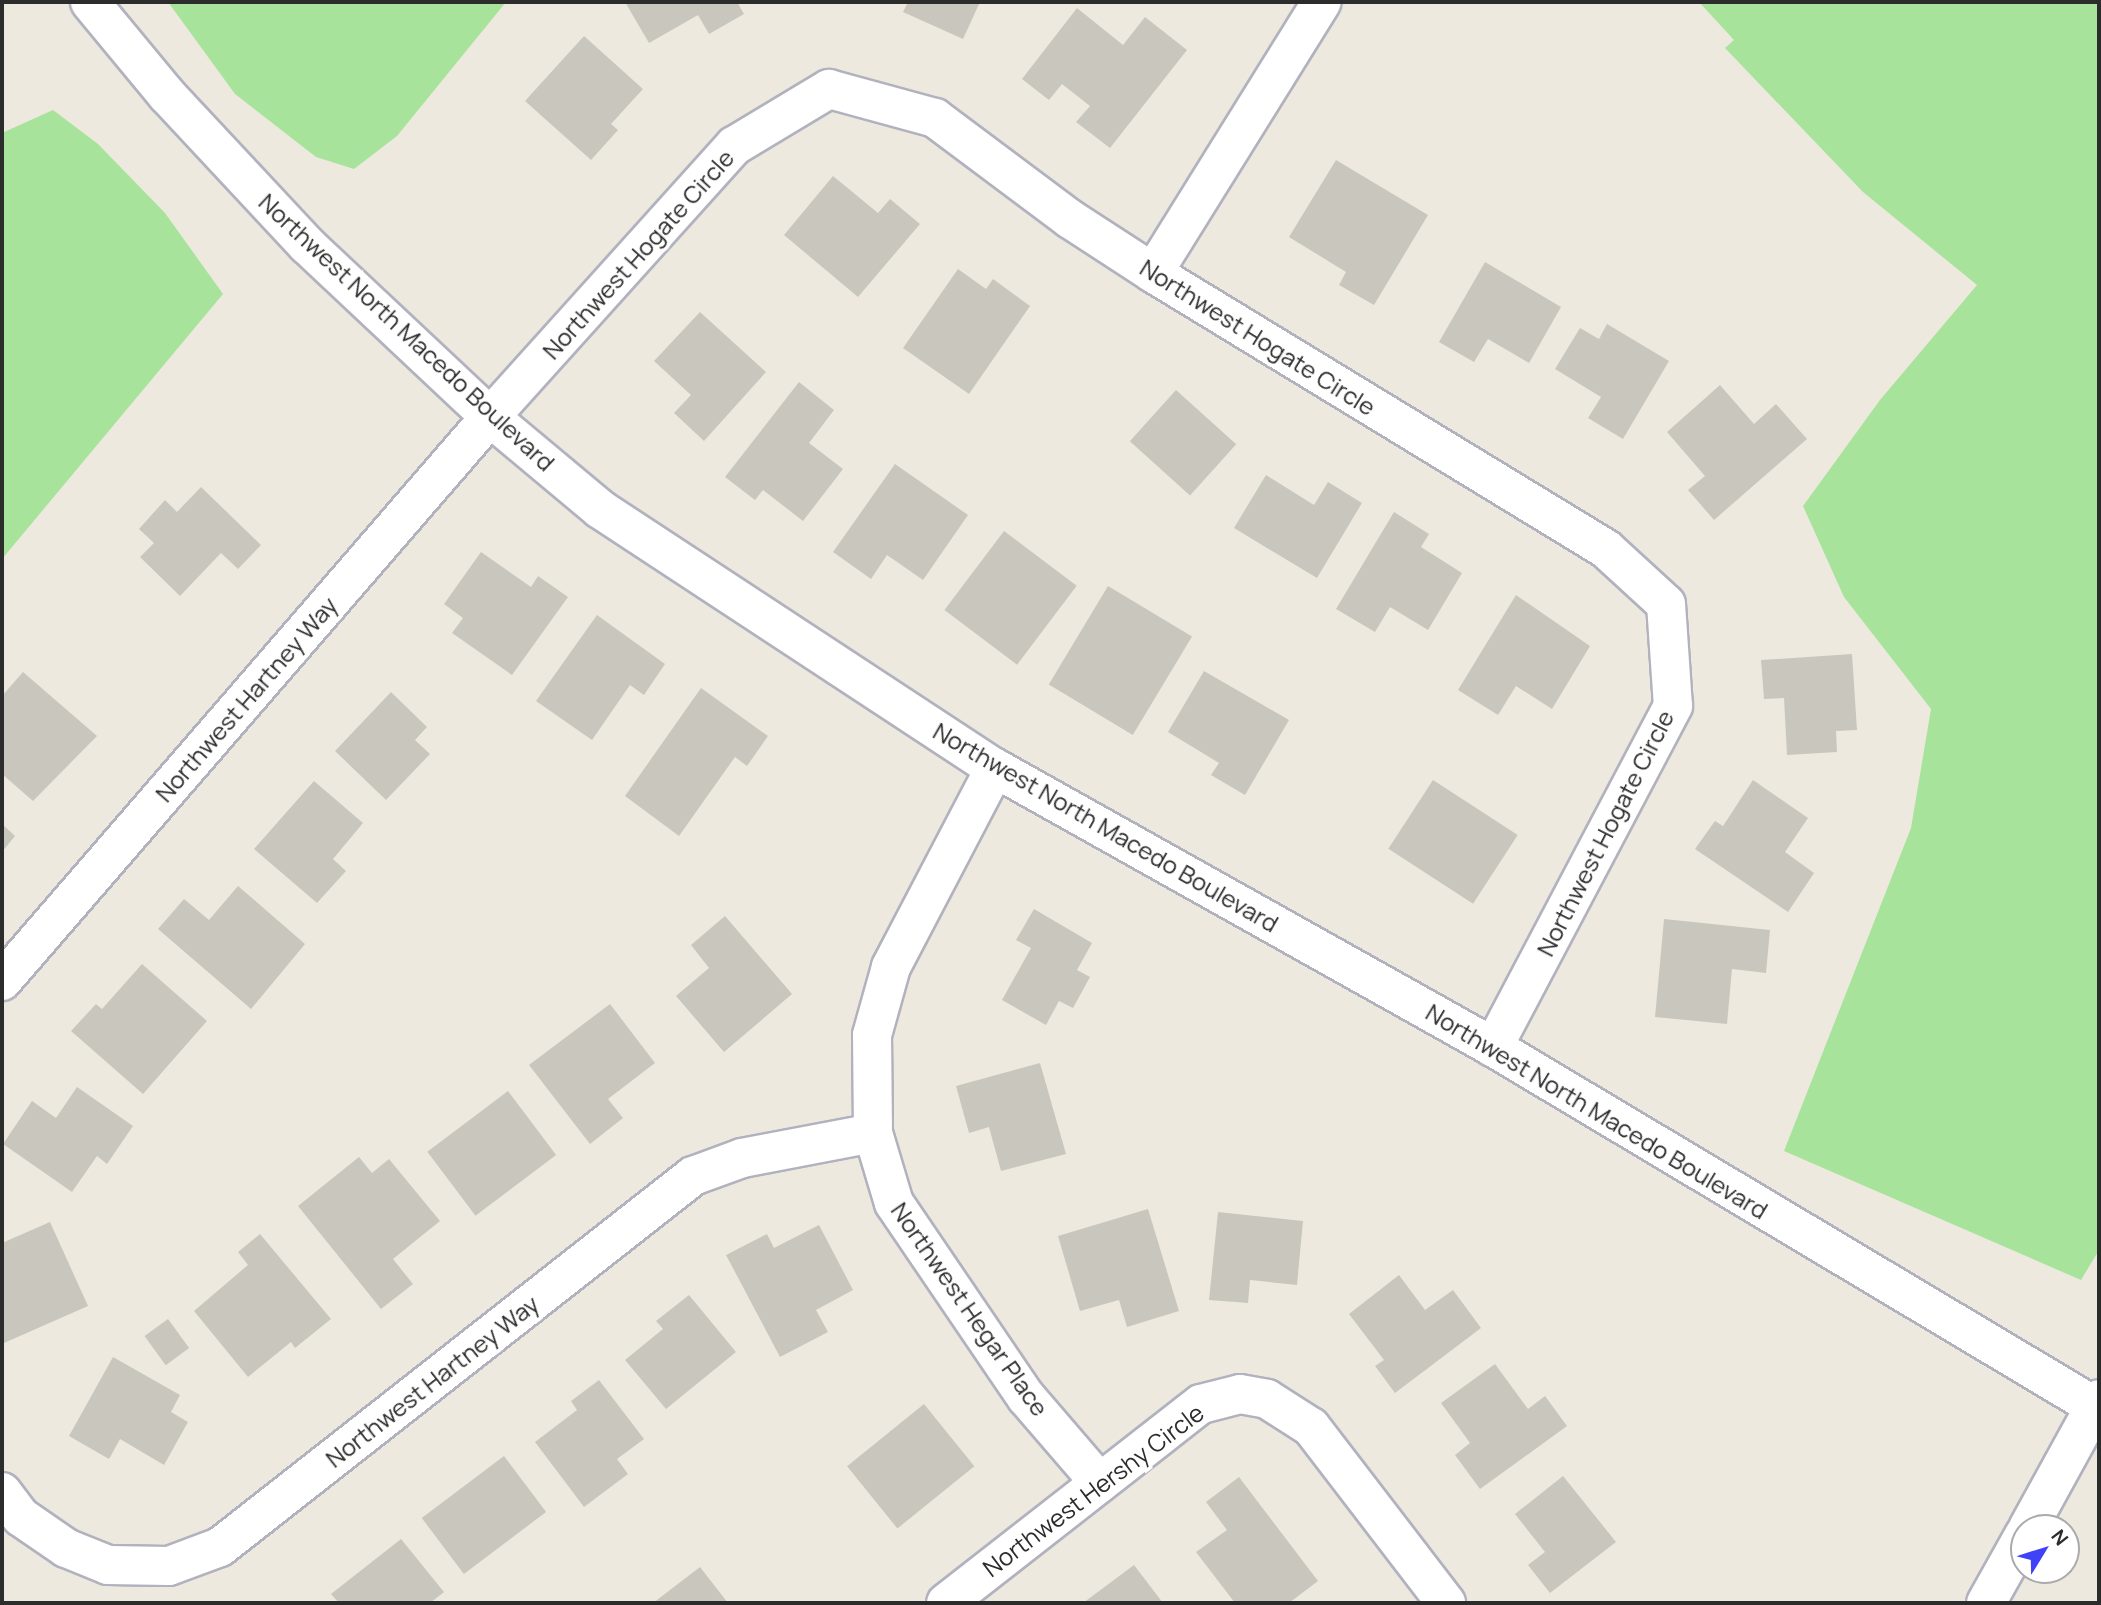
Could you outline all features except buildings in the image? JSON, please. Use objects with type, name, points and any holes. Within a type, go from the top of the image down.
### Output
[{"type":"street","name":"Northwest North Macedo Boulevard","points":[[90,2],[167,95],[307,245],[490,417],[600,509],[995,768],[1493,1046],[2098,1405]]},
{"type":"street","points":[[1153,273],[1322,2]]},
{"type":"street","name":"Northwest Hogate Circle","points":[[490,417],[734,146],[829,89],[935,118],[1070,219],[1153,273],[1606,549],[1666,604],[1673,706],[1493,1046]]},
{"type":"street","name":"Northwest Hartney Way","points":[[2,981],[490,417]]},
{"type":"street","name":"Northwest Hegar Place","points":[[995,768],[891,967],[872,1035],[873,1133],[894,1203],[1026,1397],[1100,1483]]},
{"type":"street","name":"Northwest Hartney Way","points":[[2,1492],[21,1517],[66,1548],[108,1565],[169,1566],[219,1547],[693,1176],[742,1158],[873,1133]]},
{"type":"street","name":"Northwest Hershy Circle","points":[[946,1603],[1201,1404],[1240,1394],[1267,1398],[1311,1427],[1446,1603]]},
{"type":"street","points":[[2036,1514],[2098,1405]]},
{"type":"street","points":[[1986,1603],[2010,1560]]},
{"type":"green space","points":[[168,2],[506,2],[397,136],[354,169],[316,157],[235,94]]},
{"type":"green space","points":[[1699,2],[2099,2],[2099,1250],[2081,1280],[1784,1151],[1911,828],[1931,709],[1844,597],[1803,506],[1880,400],[1977,285],[1863,192],[1725,48],[1734,40]]},
{"type":"green space","points":[[53,110],[98,144],[165,213],[223,294],[2,559],[2,133]]}]
